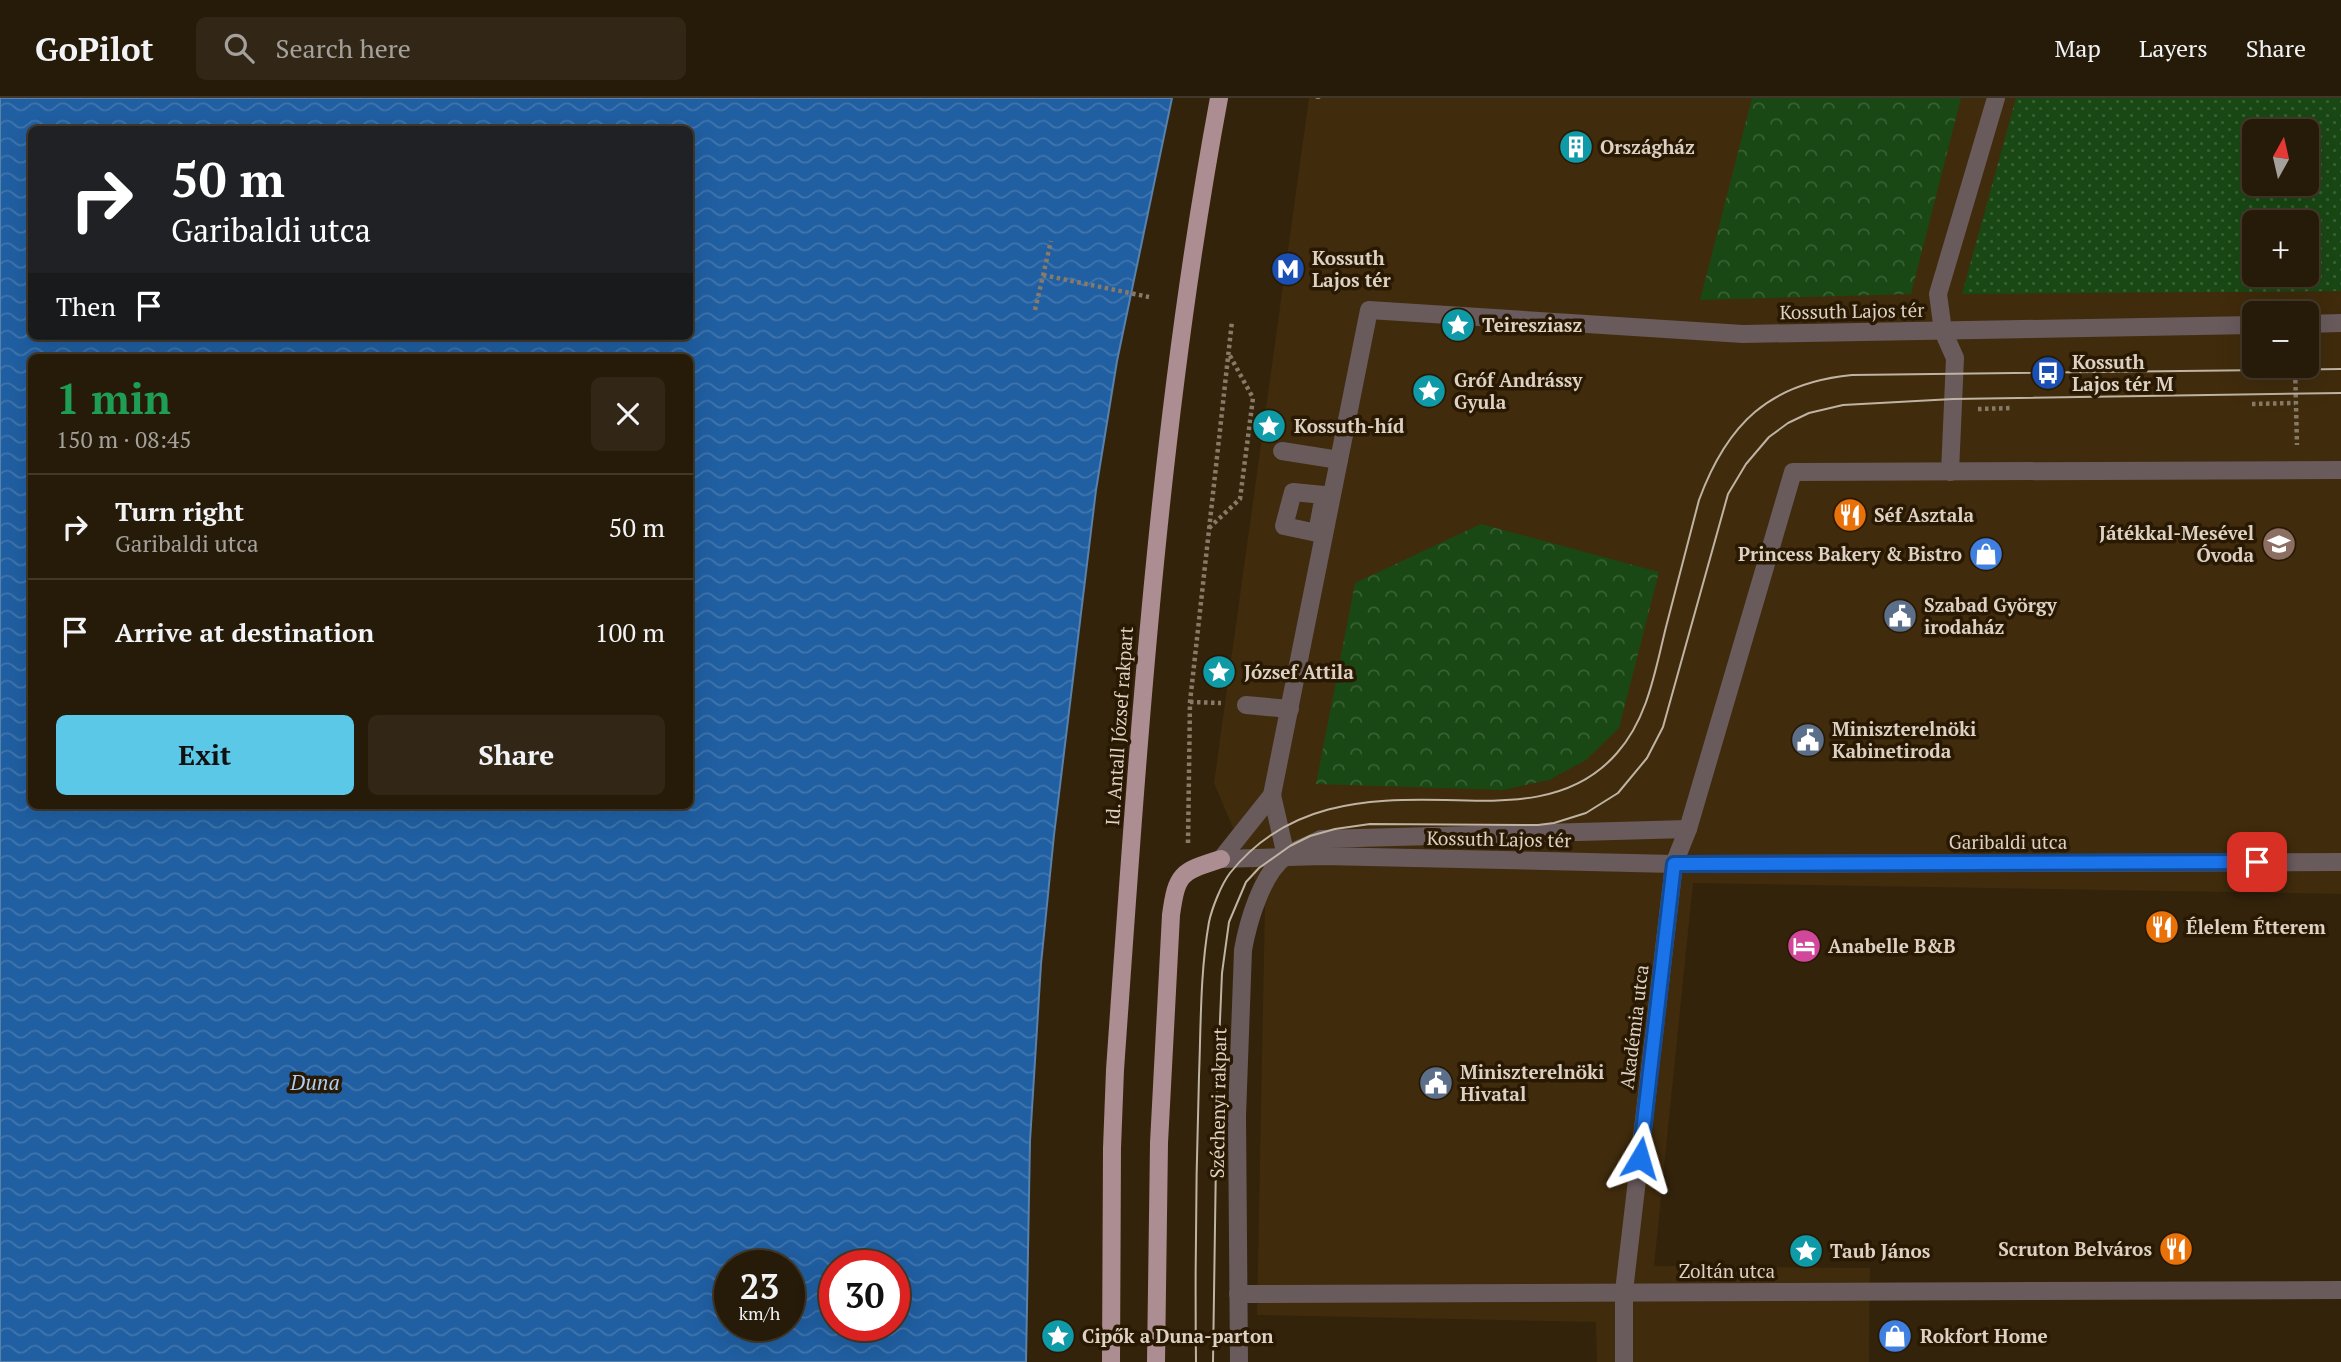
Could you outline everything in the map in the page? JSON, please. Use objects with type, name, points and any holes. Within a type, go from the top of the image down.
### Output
[{"type":"main road","name":"Id. Antall József rakpart","points":[[1111,1362],[1115,1070],[1151,584],[1177,355],[1219,98]]},
{"type":"main road","points":[[1156,1362],[1159,1143],[1170,931],[1175,886],[1187,870],[1221,859]]},
{"type":"street","name":"Kossuth Lajos tér","points":[[1950,472],[1955,358],[1943,331],[1938,294],[1996,98]]},
{"type":"street","name":"Kossuth Lajos tér","points":[[1286,856],[1272,795],[1369,310],[1742,334],[2242,325]]},
{"type":"street","points":[[2319,324],[2341,323]]},
{"type":"street","points":[[1282,451],[1339,460]]},
{"type":"street","points":[[1674,864],[1688,829],[1793,472],[2341,470]]},
{"type":"street","points":[[1246,705],[1290,709]]},
{"type":"street","name":"Kossuth Lajos tér","points":[[1221,859],[1272,795]]},
{"type":"street","name":"Kossuth Lajos tér","points":[[1286,856],[1321,839],[1688,829]]},
{"type":"street","name":"Kossuth Lajos tér","points":[[1221,859],[1286,856],[1674,864]]},
{"type":"street","name":"Széchenyi rakpart","points":[[1239,1362],[1237,1116],[1243,950],[1248,923],[1270,873],[1286,856]]},
{"type":"street","name":"Garibaldi utca","points":[[1674,864],[2341,862]]},
{"type":"street","name":"Akadémia utca","points":[[1624,1362],[1624,1292],[1674,864]]},
{"type":"street","name":"Zoltán utca","points":[[1238,1294],[2341,1290]]},
{"type":"path","points":[[1035,310],[1051,241]]},
{"type":"path","points":[[1043,275],[1149,297]]},
{"type":"path","points":[[1187,870],[1190,702],[1233,321]]},
{"type":"path","points":[[1209,528],[1240,499],[1253,398],[1228,354]]},
{"type":"path","points":[[2295,378],[2298,470]]},
{"type":"path","points":[[2252,404],[2295,403]]},
{"type":"shaded area","points":[[1309,98],[2341,98],[2341,894],[1693,883],[1654,1266],[1870,1268],[1869,1362],[1597,1362],[1596,1322],[1257,1315],[1265,904],[1214,783]]},
{"type":"green space","points":[[1752,98],[1961,98],[1911,294],[1700,300]]},
{"type":"green space","points":[[2016,98],[2341,98],[2341,291],[1962,294]]},
{"type":"green space","points":[[1481,524],[1659,572],[1619,728],[1586,760],[1549,780],[1502,790],[1316,784],[1355,583]]},
{"type":"water","name":"Duna","points":[[0,98],[1172,98],[1117,361],[1096,490],[1054,835],[1041,964],[1030,1141],[1026,1362],[0,1362]]},
{"type":"tram line","points":[[1196,1362],[1196,1184],[1202,980],[1209,922],[1227,878],[1252,850],[1276,832],[1301,819],[1328,810],[1386,801],[1493,801],[1538,796],[1560,791],[1600,770],[1628,739],[1643,709],[1654,677],[1699,500],[1710,473],[1738,429],[1755,412],[1774,398],[1797,387],[1852,375],[2341,369]]},
{"type":"tram line","points":[[1213,1362],[1217,1091],[1222,973],[1229,922],[1246,882],[1259,868],[1290,846],[1310,836],[1335,829],[1370,824],[1554,823],[1586,813],[1618,793],[1647,758],[1663,727],[1728,494],[1746,464],[1769,437],[1788,423],[1809,413],[1843,405],[1953,399],[2341,393]]},
{"type":"place","name":"Országház","points":[[1576,147]]},
{"type":"place","name":"Kossuth Lajos tér","points":[[1288,269]]},
{"type":"place","name":"Teiresziasz","points":[[1458,325]]},
{"type":"place","name":"Kossuth Lajos tér M","points":[[2048,373]]},
{"type":"place","name":"Gróf Andrássy Gyula","points":[[1429,391]]},
{"type":"place","name":"Kossuth-híd","points":[[1269,426]]},
{"type":"place","name":"Séf Asztala","points":[[1850,515]]},
{"type":"place","name":"Játékkal-Mesével Óvoda","points":[[2279,544]]},
{"type":"place","name":"Princess Bakery & Bistro","points":[[1986,554]]},
{"type":"place","name":"Szabad György irodaház","points":[[1900,616]]},
{"type":"place","name":"József Attila","points":[[1219,672]]},
{"type":"place","name":"Miniszterelnöki Kabinetiroda","points":[[1808,740]]},
{"type":"place","name":"Élelem Étterem","points":[[2162,927]]},
{"type":"place","name":"Anabelle B&B","points":[[1804,946]]},
{"type":"place","name":"Miniszterelnöki Hivatal","points":[[1436,1083]]},
{"type":"place","name":"Scruton Belváros","points":[[2176,1249]]},
{"type":"place","name":"Taub János","points":[[1806,1251]]},
{"type":"place","name":"Cipők a Duna-parton","points":[[1058,1336]]},
{"type":"place","name":"Rokfort Home","points":[[1895,1336]]},
{"type":"route","points":[[1640,1158],[1674,864],[2257,862]]}]
